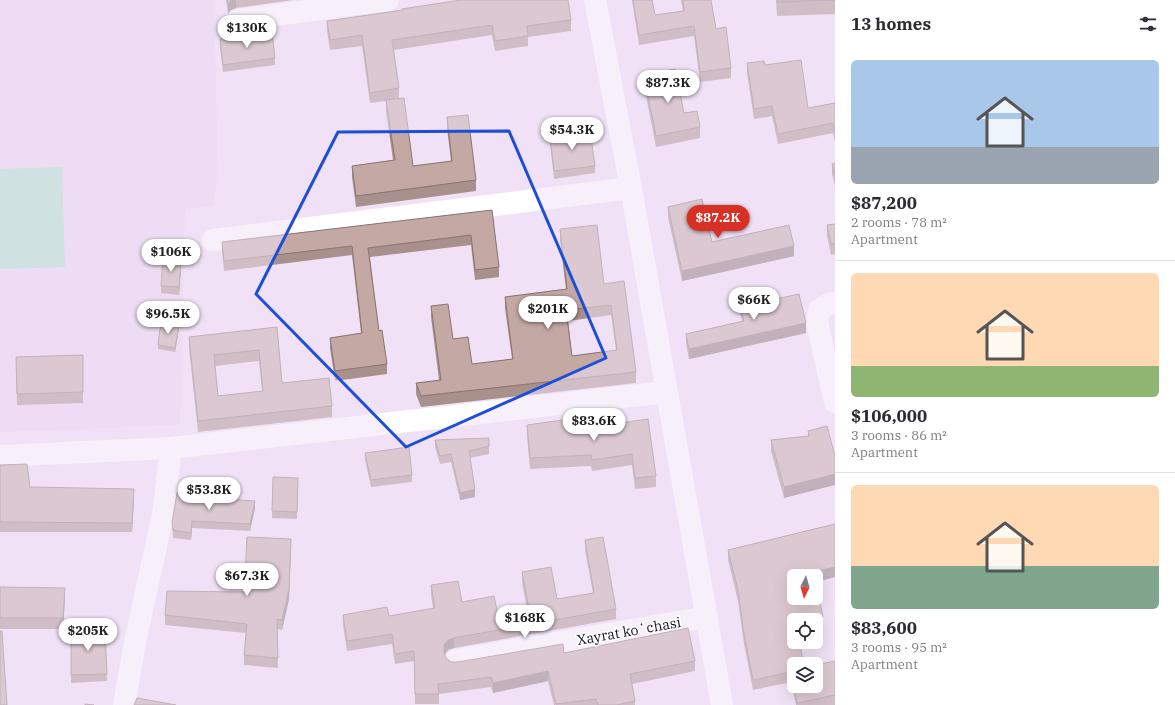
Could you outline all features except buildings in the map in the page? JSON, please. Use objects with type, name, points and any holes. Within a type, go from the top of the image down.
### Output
[{"type":"street","points":[[238,20],[388,0]]},
{"type":"street","points":[[595,0],[631,188],[722,705]]},
{"type":"street","points":[[213,240],[631,188]]},
{"type":"street","points":[[835,303],[830,303],[819,310],[817,322],[835,402]]},
{"type":"street","points":[[0,456],[172,448],[666,392]]},
{"type":"street","points":[[124,705],[135,642],[162,514],[172,448]]},
{"type":"street","name":"Xayrat koʻchasi","points":[[456,660],[707,617]]},
{"type":"highlighted area","points":[[509,131],[606,358],[406,447],[256,294],[338,132]]},
{"type":"shaded area","points":[[0,0],[214,0],[218,171],[213,206],[185,209],[180,425],[0,432]]},
{"type":"green space","points":[[62,167],[65,267],[0,269],[0,169]]}]
